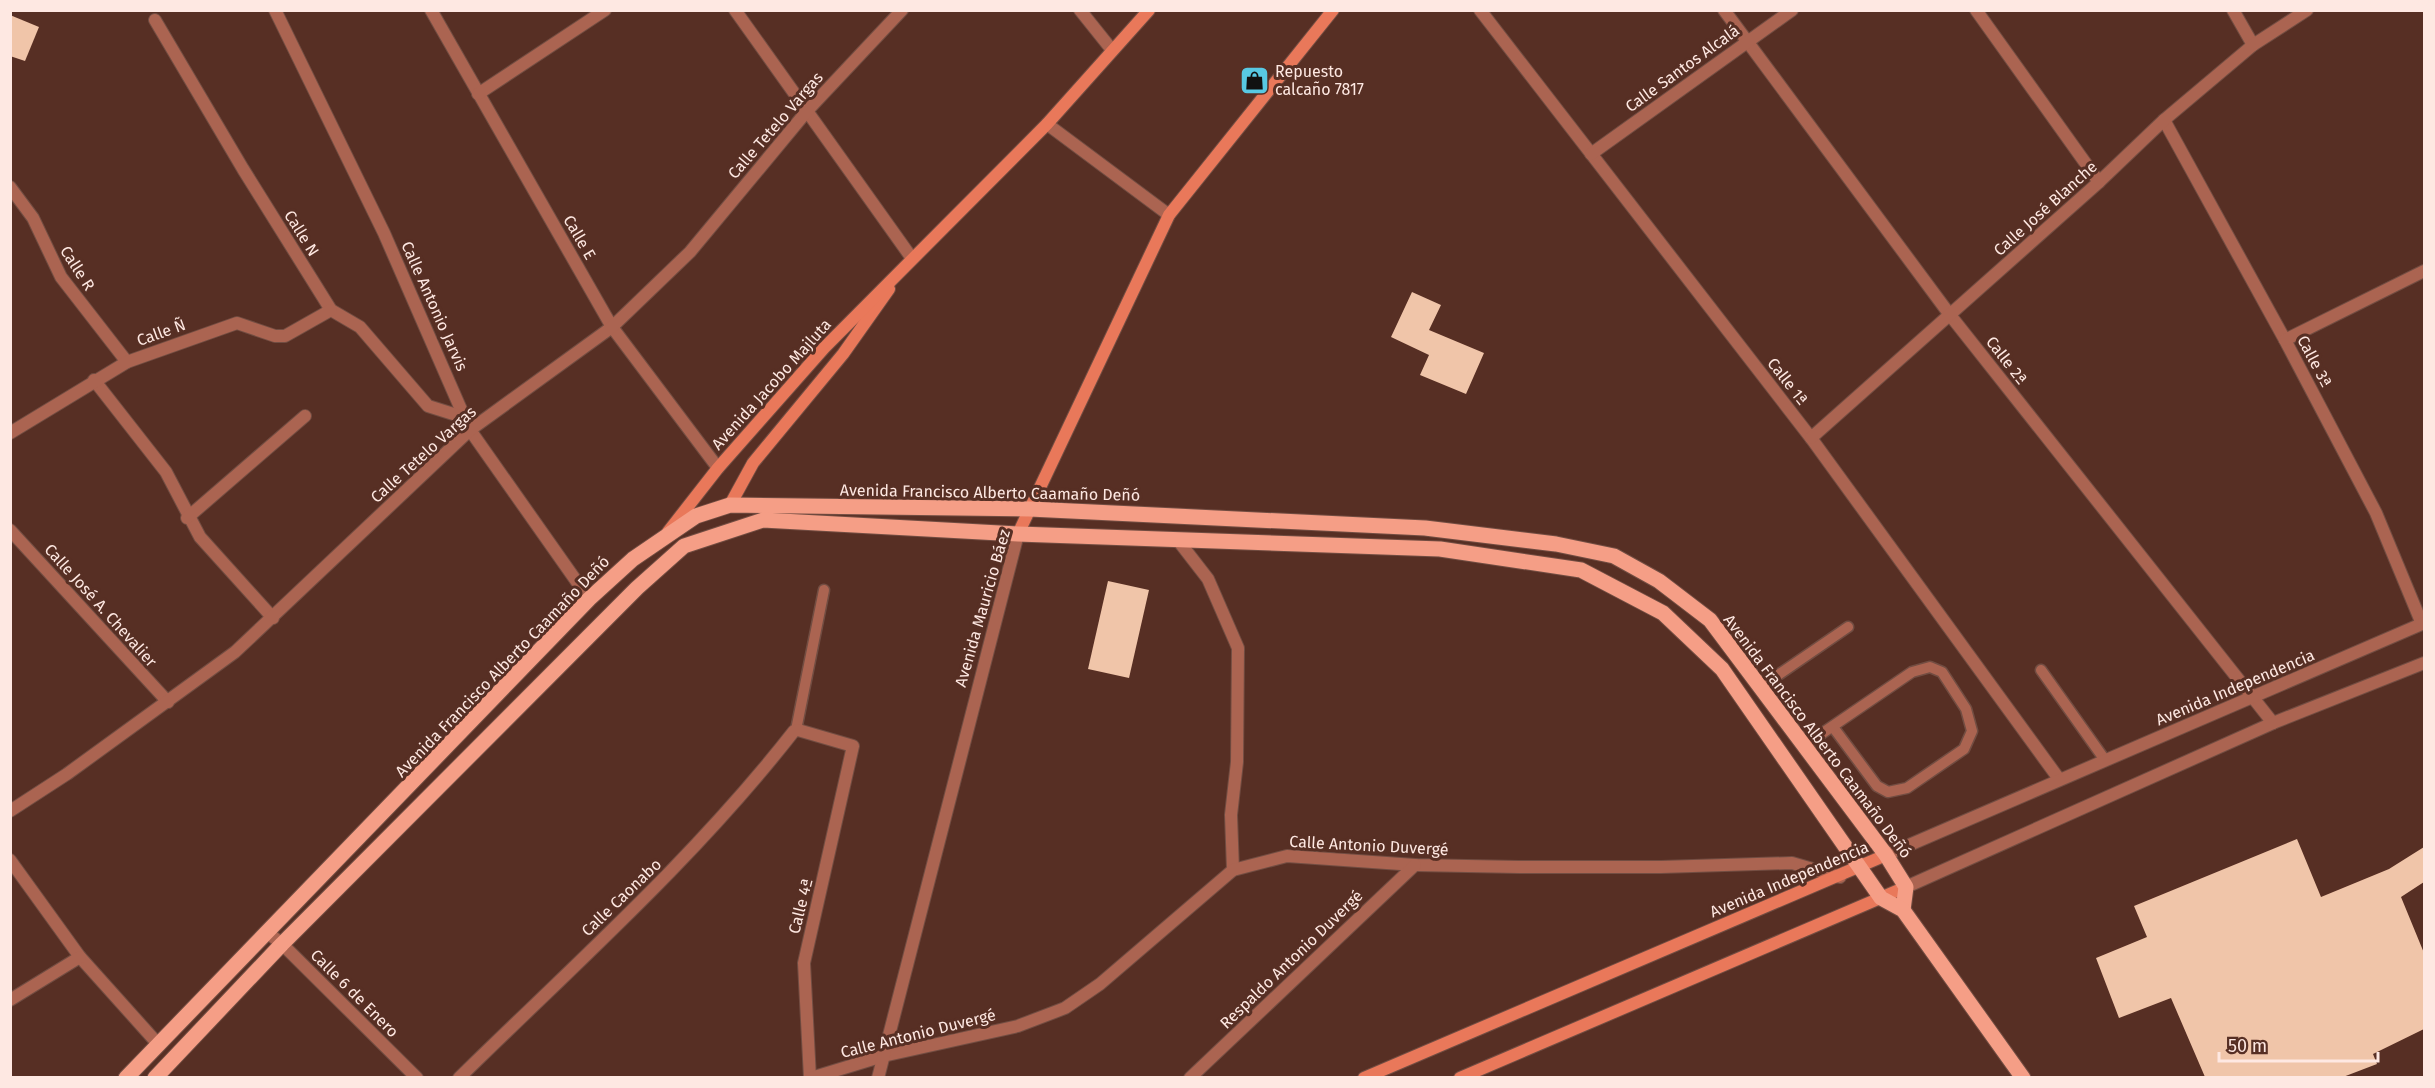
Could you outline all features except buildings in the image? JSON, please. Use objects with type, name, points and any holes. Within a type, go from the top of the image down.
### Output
[{"type":"main road","name":"Avenida Jacobo Majluta","points":[[662,539],[718,468],[824,348],[911,257],[1047,124],[1149,10]]},
{"type":"main road","name":"Avenida Mauricio Báez","points":[[1018,534],[1169,215],[1334,10]]},
{"type":"main road","name":"Avenida Jacobo Majluta","points":[[730,505],[753,463],[843,354],[911,257]]},
{"type":"main road","name":"Avenida Francisco Alberto Caamaño Deñó","points":[[126,1077],[268,933],[589,599],[633,559],[696,516],[730,505],[1030,508],[1425,528],[1556,544],[1614,556],[1659,581],[1710,620],[1762,686],[1886,855],[1906,887]]},
{"type":"main road","points":[[155,1077],[282,944],[637,588],[684,546],[763,520],[1018,534],[1440,549],[1581,570],[1664,613],[1722,669],[1881,898],[1903,910],[2023,1077]]},
{"type":"main road","name":"Avenida Independencia","points":[[1364,1077],[1840,877],[1886,855]]},
{"type":"main road","points":[[1460,1077],[1906,887]]},
{"type":"main road","points":[[1903,910],[1906,887]]},
{"type":"street","name":"Calle Antonio Jarvis","points":[[275,10],[384,232],[468,424],[589,599]]},
{"type":"street","name":"Calle E","points":[[431,10],[612,327],[718,468]]},
{"type":"street","points":[[478,94],[605,10]]},
{"type":"street","points":[[735,10],[911,257]]},
{"type":"street","name":"Calle Tetelo Vargas","points":[[10,811],[168,702],[235,652],[273,618],[468,424],[612,327],[690,252],[807,111],[902,10]]},
{"type":"street","points":[[1080,10],[1112,50]]},
{"type":"street","name":"Calle 1ª","points":[[1480,10],[1811,438],[2059,779]]},
{"type":"street","name":"Calle 2ª","points":[[1724,10],[1950,315],[2255,697],[2273,723]]},
{"type":"street","name":"Calle Santos Alcalá","points":[[1591,154],[1792,10]]},
{"type":"street","points":[[1976,10],[2098,182]]},
{"type":"street","points":[[2233,10],[2253,45]]},
{"type":"street","name":"Calle José Blanche","points":[[1811,438],[2098,182],[2163,120],[2253,45],[2307,10]]},
{"type":"street","name":"Calle N","points":[[155,20],[243,169],[331,310],[360,327],[428,406],[468,424]]},
{"type":"street","name":"Calle 3ª","points":[[2163,120],[2285,339],[2376,513],[2423,624]]},
{"type":"street","points":[[1047,124],[1169,215]]},
{"type":"street","name":"Calle R","points":[[10,187],[33,218],[61,277],[127,362]]},
{"type":"street","points":[[2285,339],[2424,271]]},
{"type":"street","name":"Calle Ñ","points":[[10,432],[127,362],[237,323],[275,336],[285,336],[331,310]]},
{"type":"street","points":[[94,380],[166,472],[187,518],[200,537],[273,618]]},
{"type":"street","points":[[187,518],[305,416]]},
{"type":"street","name":"Calle José A. Chevalier","points":[[10,530],[168,702]]},
{"type":"street","name":"Avenida Mauricio Báez","points":[[878,1077],[1018,534]]},
{"type":"street","points":[[1177,539],[1208,579],[1238,648],[1237,762],[1231,815],[1233,870]]},
{"type":"street","name":"Avenida Independencia","points":[[1886,855],[2423,624]]},
{"type":"street","points":[[1906,887],[2273,723],[2424,663]]},
{"type":"street","name":"Calle 4ª","points":[[796,730],[852,746],[804,963],[811,1077]]},
{"type":"street","name":"Calle Caonabo","points":[[459,1077],[701,842],[796,730]]},
{"type":"street","name":"Calle Antonio Duvergé","points":[[811,1077],[883,1056],[1018,1026],[1065,1008],[1108,977],[1233,870],[1287,856],[1415,865],[1660,867],[1792,863],[1840,877]]},
{"type":"street","points":[[10,860],[80,957],[158,1044]]},
{"type":"street","name":"Respaldo Antonio Duvergé","points":[[1191,1077],[1415,865]]},
{"type":"street","name":"Calle 6 de Enero","points":[[268,933],[282,944],[417,1077]]},
{"type":"street","points":[[10,1000],[80,957]]},
{"type":"lane","points":[[796,730],[824,590]]},
{"type":"lane","points":[[1762,686],[1848,627]]},
{"type":"lane","points":[[1805,745],[1912,672],[1930,667],[1942,672],[1972,721],[1972,731],[1964,749],[1907,788],[1888,792],[1877,786],[1833,727]]},
{"type":"lane","points":[[2041,670],[2105,760]]},
{"type":"place","name":"Repuesto calcaño 7817","points":[[1254,80]]}]
